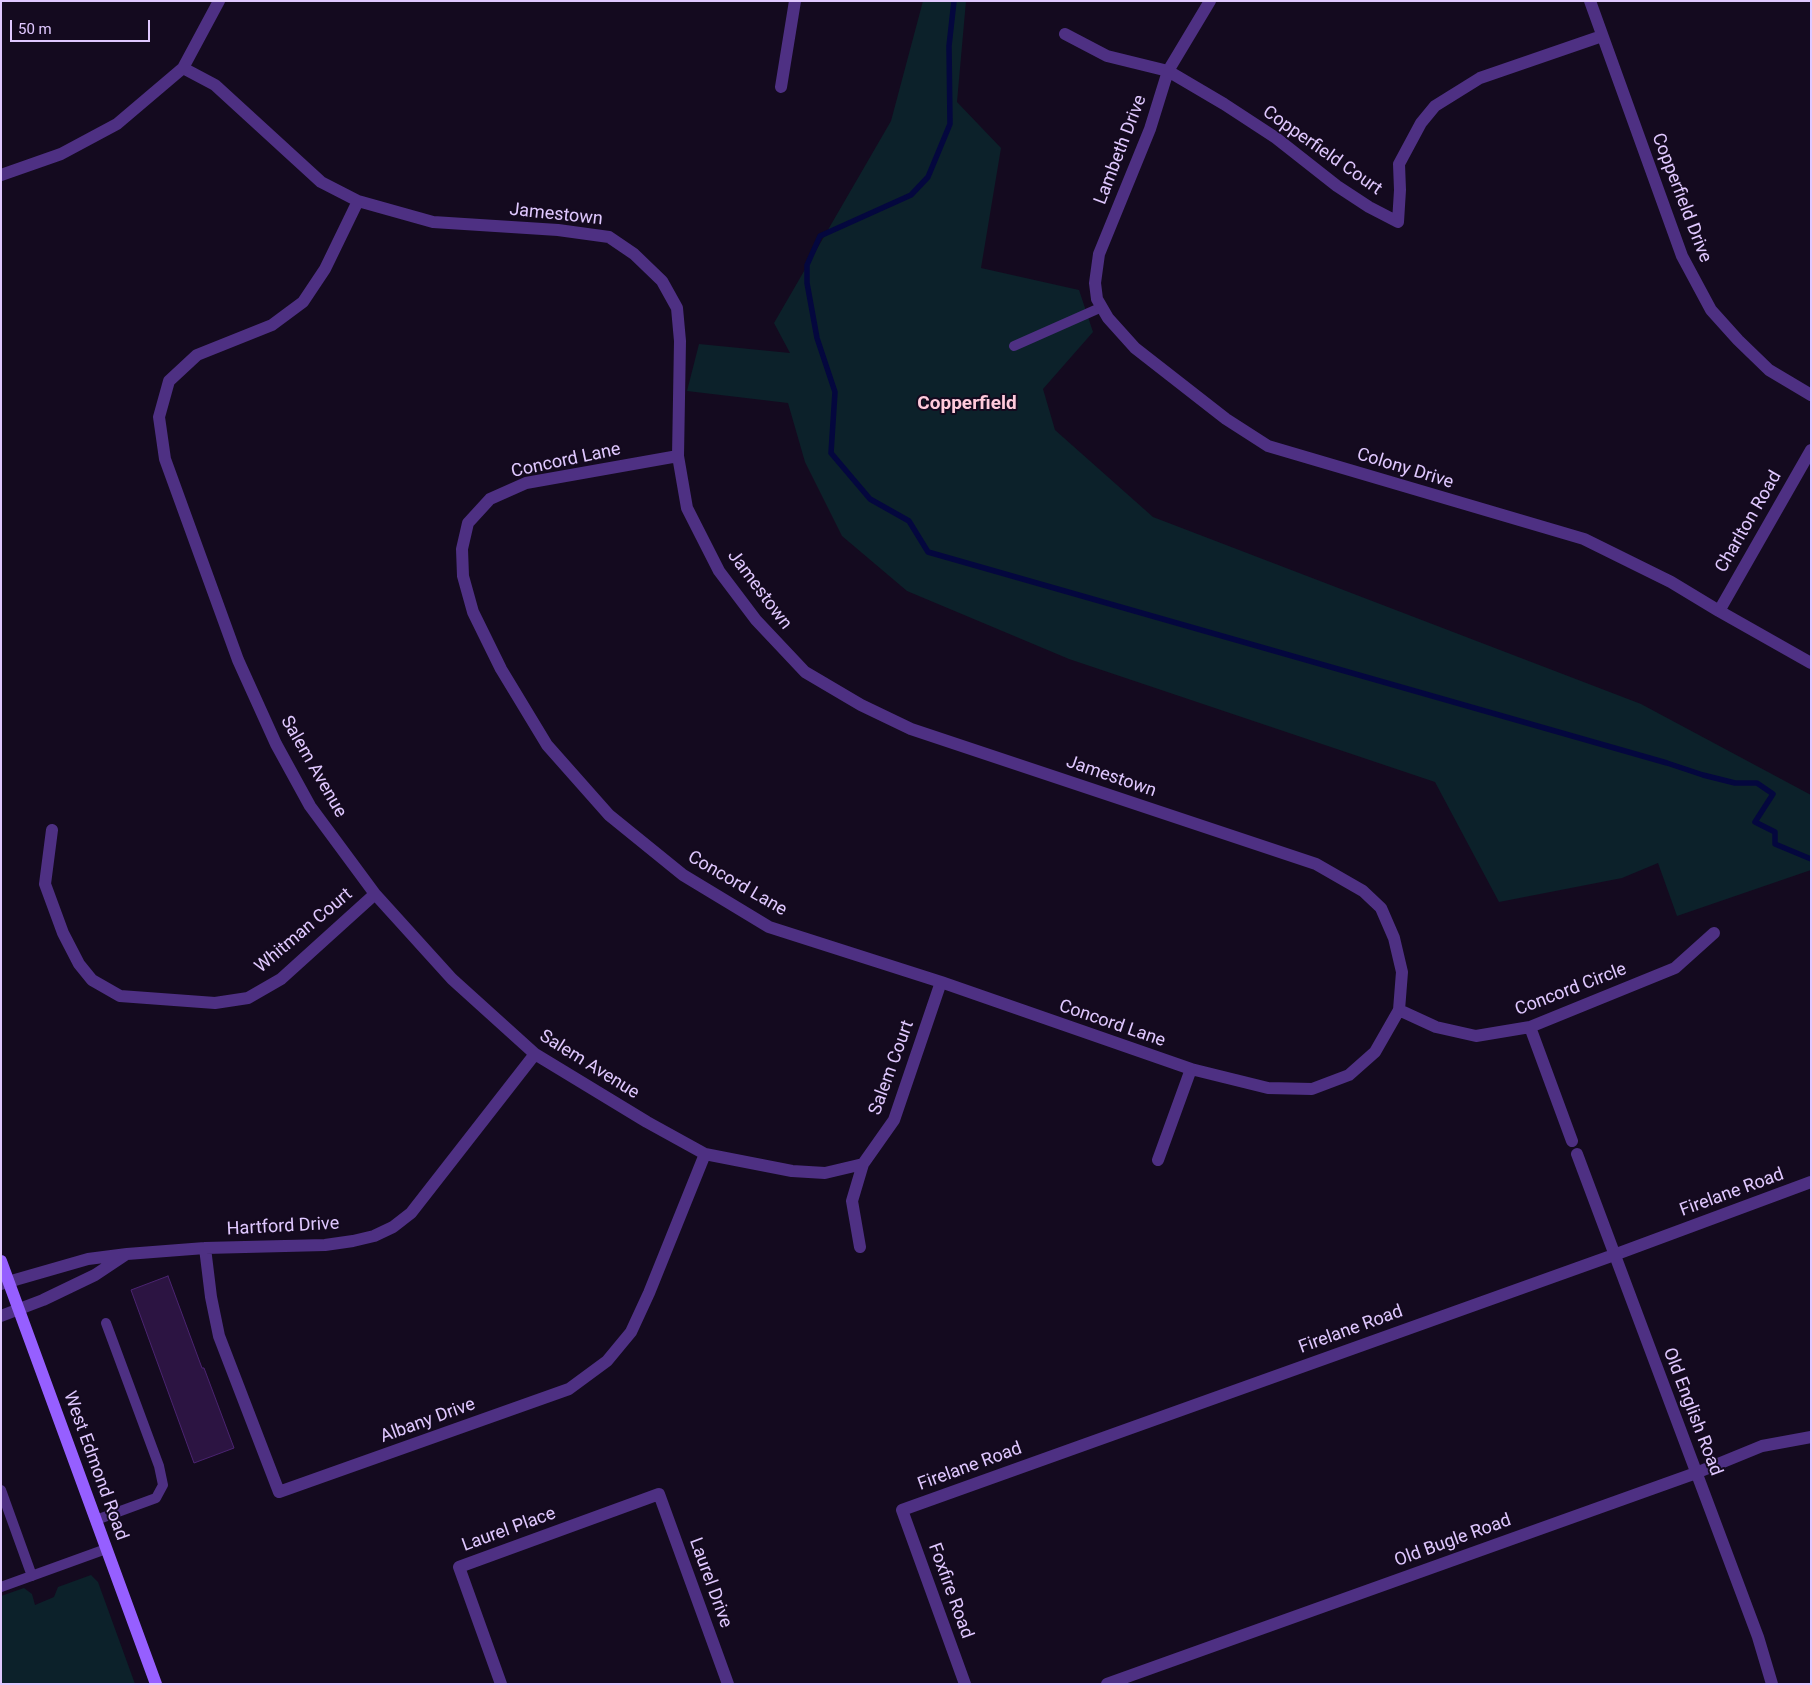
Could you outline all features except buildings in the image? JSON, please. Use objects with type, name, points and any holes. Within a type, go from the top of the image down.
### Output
[{"type":"main road","name":"West Edmond Road","points":[[1,1261],[5,1283],[19,1310],[156,1684]]},
{"type":"street","points":[[1,175],[61,154],[118,124],[183,68],[219,1]]},
{"type":"street","points":[[781,87],[795,1]]},
{"type":"street","name":"Lambeth Drive","points":[[1105,313],[1097,299],[1095,283],[1098,254],[1150,129],[1168,71],[1210,1]]},
{"type":"street","name":"Copperfield Drive","points":[[1590,1],[1682,256],[1711,310],[1769,370],[1811,395]]},
{"type":"street","points":[[1066,34],[1107,56],[1168,71]]},
{"type":"street","name":"Copperfield Court","points":[[1168,71],[1276,138],[1337,186],[1368,207],[1398,222],[1399,164],[1421,123],[1435,106],[1480,78],[1602,36]]},
{"type":"street","name":"Jamestown","points":[[183,68],[215,86],[321,182],[358,201],[433,222],[558,230],[610,237],[634,254],[662,281],[677,308],[680,341],[678,456],[687,508],[719,571],[756,620],[805,672],[861,705],[911,729],[1316,864],[1363,891],[1381,908],[1394,938],[1402,972],[1399,1010]]},
{"type":"street","name":"Salem Avenue","points":[[358,201],[325,269],[302,302],[272,325],[197,355],[170,381],[159,417],[165,459],[238,660],[276,744],[310,806],[375,894],[452,979],[534,1054],[647,1122],[705,1154],[792,1171],[825,1173],[863,1164]]},
{"type":"street","name":"Colony Drive","points":[[1105,313],[1135,348],[1226,419],[1268,446],[1584,540],[1671,582],[1811,663]]},
{"type":"street","name":"Charlton Road","points":[[1719,611],[1811,450]]},
{"type":"street","name":"Concord Lane","points":[[678,456],[526,484],[490,499],[468,523],[462,549],[462,576],[473,612],[501,669],[547,745],[610,815],[683,875],[769,927],[941,982],[1191,1069],[1268,1088],[1312,1089],[1349,1075],[1375,1052],[1399,1010]]},
{"type":"street","name":"Whitman Court","points":[[52,830],[45,884],[63,933],[79,964],[92,980],[120,996],[215,1003],[248,998],[281,979],[375,894]]},
{"type":"street","name":"Concord Circle","points":[[1399,1010],[1436,1028],[1476,1036],[1530,1027],[1675,968],[1714,933]]},
{"type":"street","name":"Salem Court","points":[[860,1247],[852,1201],[863,1164],[894,1120],[941,982]]},
{"type":"street","points":[[1530,1027],[1572,1141]]},
{"type":"street","name":"Hartford Drive","points":[[5,1283],[88,1258],[205,1248],[325,1246],[374,1236],[393,1227],[411,1213],[534,1054]]},
{"type":"street","points":[[1158,1160],[1191,1069]]},
{"type":"street","name":"Albany Drive","points":[[205,1248],[219,1336],[279,1492],[569,1390],[607,1362],[631,1332],[649,1293],[705,1154]]},
{"type":"street","name":"Old English Road","points":[[1577,1154],[1758,1637],[1772,1684]]},
{"type":"street","name":"Firelane Road","points":[[902,1510],[1614,1255],[1811,1182]]},
{"type":"street","name":"Hartford Drive","points":[[1,1316],[43,1300],[95,1275],[127,1254]]},
{"type":"street","name":"Old Bugle Road","points":[[1107,1684],[1696,1473],[1762,1446],[1811,1436]]},
{"type":"street","name":"Laurel Place","points":[[501,1684],[459,1567],[659,1494]]},
{"type":"street","name":"Laurel Drive","points":[[659,1494],[728,1684]]},
{"type":"street","name":"Foxfire Road","points":[[902,1510],[965,1684]]},
{"type":"lane","points":[[1014,346],[1105,313]]},
{"type":"lane","points":[[96,1520],[156,1498],[163,1485],[159,1466],[106,1322]]},
{"type":"lane","points":[[1,1490],[32,1576]]},
{"type":"lane","points":[[1,1587],[106,1549]]},
{"type":"shaded area","points":[[923,1],[966,1],[957,102],[1001,148],[981,268],[1079,290],[1093,332],[1043,389],[1055,430],[1153,517],[1641,704],[1811,795],[1811,870],[1677,916],[1658,863],[1622,878],[1499,902],[1435,782],[1069,659],[907,591],[842,536],[805,462],[788,403],[687,391],[699,344],[790,353],[774,323],[891,121]]},
{"type":"shaded area","points":[[91,1575],[98,1582],[135,1684],[1,1684],[1,1596],[24,1588],[32,1594],[35,1605],[54,1597],[58,1587]]},
{"type":"waterway","points":[[954,1],[949,46],[950,124],[928,177],[911,195],[820,236],[807,265],[807,283],[817,338],[835,392],[831,453],[870,499],[909,521],[928,552],[1667,763],[1703,775],[1735,783],[1757,783],[1773,794],[1755,822],[1775,832],[1775,844],[1811,859]]},
{"type":"district","name":"Copperfield","points":[[967,404]]}]
